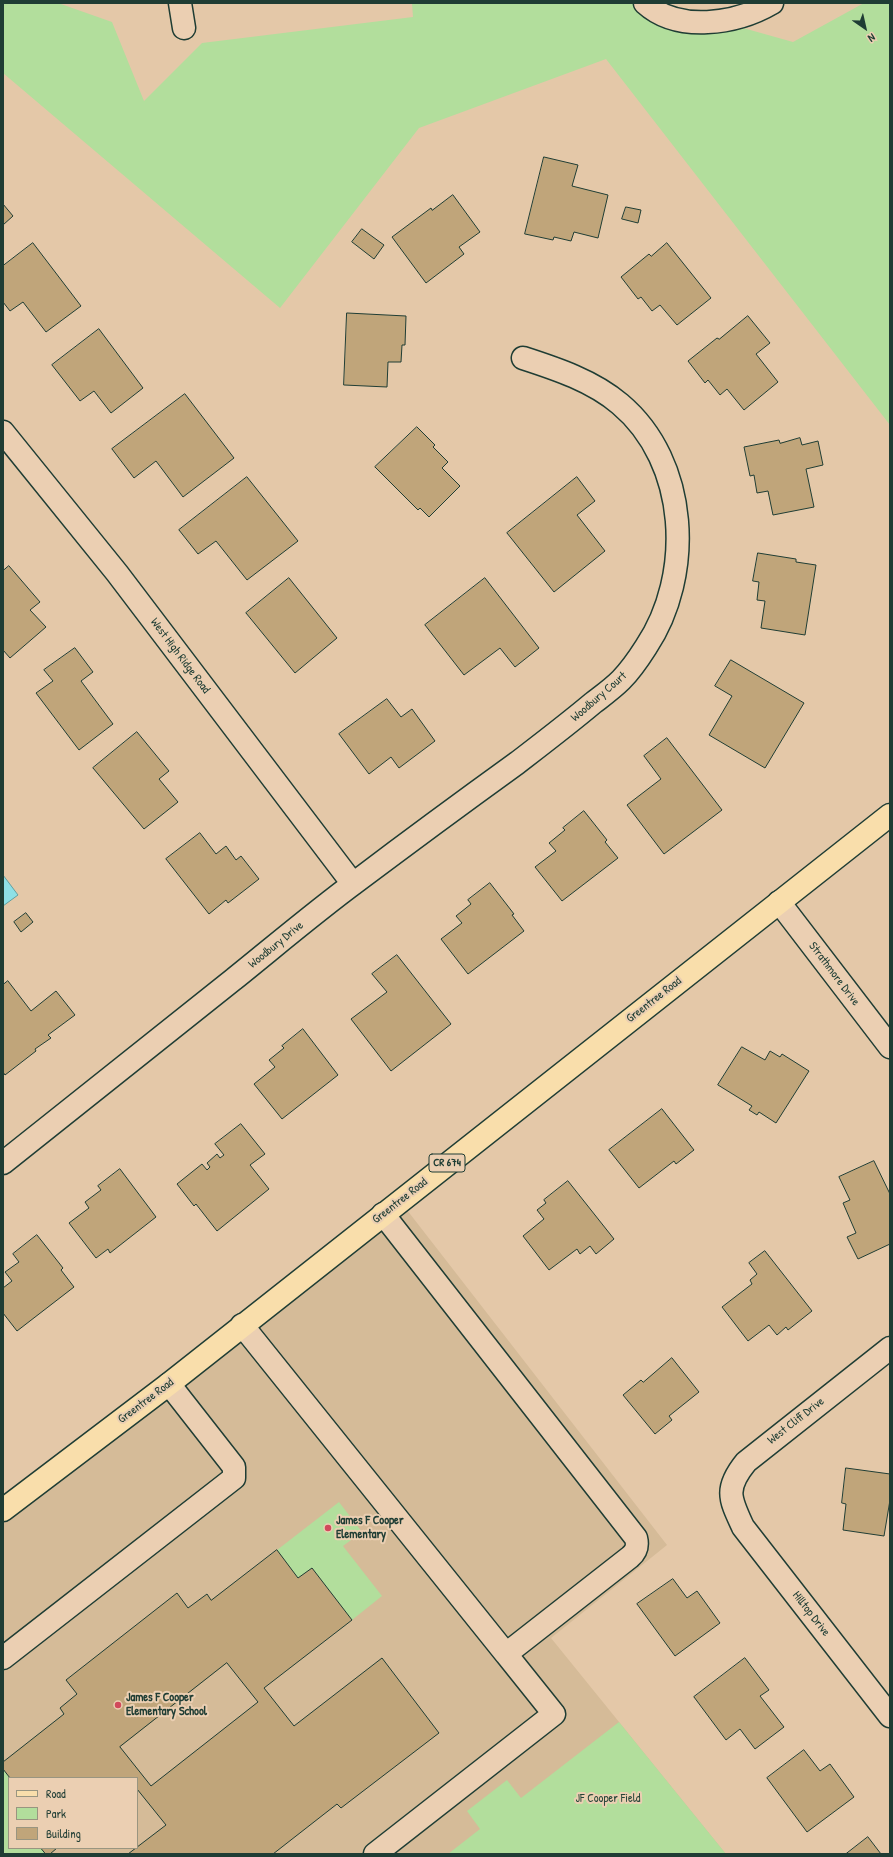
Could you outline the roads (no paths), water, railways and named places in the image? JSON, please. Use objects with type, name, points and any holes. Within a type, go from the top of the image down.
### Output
[{"type":"main road","name":"Greentree Road","points":[[3,1510],[169,1384],[890,814]]},
{"type":"street","points":[[180,3],[184,28]]},
{"type":"street","points":[[644,3],[672,20],[694,23],[728,19],[772,3]]},
{"type":"street","name":"Woodbury Court","points":[[523,358],[556,369],[592,385],[621,404],[643,429],[658,452],[668,478],[675,504],[678,554],[668,604],[659,625],[647,646],[622,679],[554,735]]},
{"type":"street","name":"West High Ridge Road","points":[[3,432],[117,573],[353,884]]},
{"type":"street","name":"Woodbury Drive","points":[[3,1163],[353,884],[554,735]]},
{"type":"street","name":"Strathmore Drive","points":[[779,902],[890,1047]]},
{"type":"street","points":[[383,1214],[636,1538],[638,1546],[635,1553],[506,1654]]},
{"type":"street","points":[[242,1325],[554,1714],[375,1854]]},
{"type":"street","name":"West Cliff Drive","points":[[735,1510],[730,1498],[732,1484],[737,1472],[746,1462],[890,1348]]},
{"type":"street","points":[[3,1658],[234,1478],[234,1467],[169,1384]]},
{"type":"street","name":"Hilltop Drive","points":[[735,1510],[743,1527],[890,1716]]},
{"type":"water","points":[[3,875],[18,895],[3,906]]},
{"type":"place","name":"James F Cooper Elementary","points":[[328,1528]]},
{"type":"place","name":"James F Cooper Elementary School","points":[[118,1705]]},
{"type":"park label","name":"JF Cooper Field","points":[[608,1799]]}]
